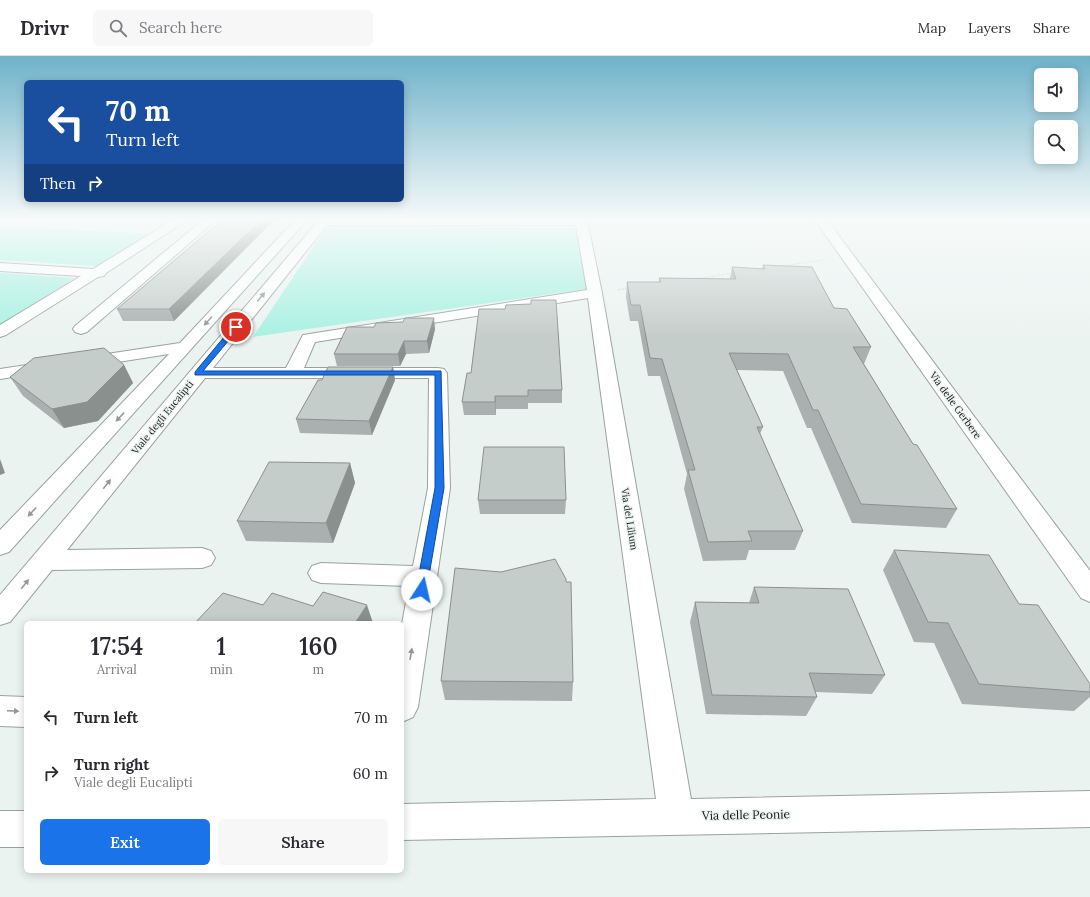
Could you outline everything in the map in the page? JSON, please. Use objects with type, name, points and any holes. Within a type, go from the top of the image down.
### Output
[{"type":"street","points":[[0,332],[118,259]]},
{"type":"street","points":[[81,329],[164,259]]},
{"type":"street","points":[[0,546],[265,259]]},
{"type":"street","name":"Viale degli Eucalipti","points":[[0,614],[292,259]]},
{"type":"street","name":"Via del Lilium","points":[[588,259],[676,817]]},
{"type":"street","name":"Via delle Gerbere","points":[[851,259],[1090,591]]},
{"type":"street","points":[[0,267],[144,276]]},
{"type":"street","points":[[293,372],[309,338],[594,293]]},
{"type":"street","points":[[0,374],[184,347]]},
{"type":"street","points":[[198,373],[438,372],[439,488],[404,695]]},
{"type":"street","points":[[45,560],[202,558]]},
{"type":"street","points":[[321,574],[424,576]]},
{"type":"street","points":[[0,711],[24,712]]},
{"type":"street","name":"Via delle Peonie","points":[[404,822],[1090,809]]},
{"type":"street","points":[[0,829],[24,829]]},
{"type":"path","points":[[779,266],[826,259]]},
{"type":"path","points":[[695,279],[733,273]]},
{"type":"path","points":[[594,293],[633,288]]},
{"type":"green space","points":[[0,259],[108,259],[96,266]]},
{"type":"green space","points":[[305,259],[581,259],[586,289],[253,337]]},
{"type":"green space","points":[[0,273],[75,278],[0,325]]},
{"type":"building","points":[[176,259],[220,259],[169,309],[117,309]]},
{"type":"building","points":[[763,265],[812,267],[834,308],[847,309],[871,347],[853,347],[913,444],[917,445],[957,509],[861,504],[818,410],[813,410],[788,354],[729,353],[763,427],[757,427],[803,531],[748,531],[752,541],[708,542],[688,470],[695,470],[662,359],[650,358],[640,305],[631,305],[627,282],[661,282],[659,278],[736,279],[732,267],[765,269]]},
{"type":"building","points":[[531,300],[556,300],[562,390],[528,390],[528,396],[495,396],[495,402],[462,402],[467,373],[471,373],[479,309],[505,309],[506,305],[531,304]]},
{"type":"building","points":[[405,318],[434,318],[427,341],[404,341],[398,354],[334,354],[347,327],[374,327],[376,323],[403,322]]},
{"type":"building","points":[[104,348],[124,365],[87,402],[52,409],[10,377],[34,358]]},
{"type":"building","points":[[328,367],[393,367],[369,421],[296,419],[318,380],[322,380]]},
{"type":"building","points":[[484,447],[564,447],[566,500],[478,500]]},
{"type":"building","points":[[269,462],[350,463],[326,523],[237,521]]},
{"type":"building","points":[[894,550],[989,555],[1019,604],[1038,605],[1090,684],[1090,692],[979,684],[948,623],[928,622]]},
{"type":"building","points":[[555,559],[566,579],[566,582],[571,582],[573,682],[441,681],[455,568],[501,572]]},
{"type":"building","points":[[754,587],[848,589],[885,675],[809,673],[817,697],[712,695],[695,602],[759,603]]},
{"type":"building","points":[[323,592],[367,605],[356,621],[197,621],[223,593],[263,605],[272,593],[313,606]]},
{"type":"route","points":[[236,327],[198,373],[438,372],[439,488],[422,590]]}]
